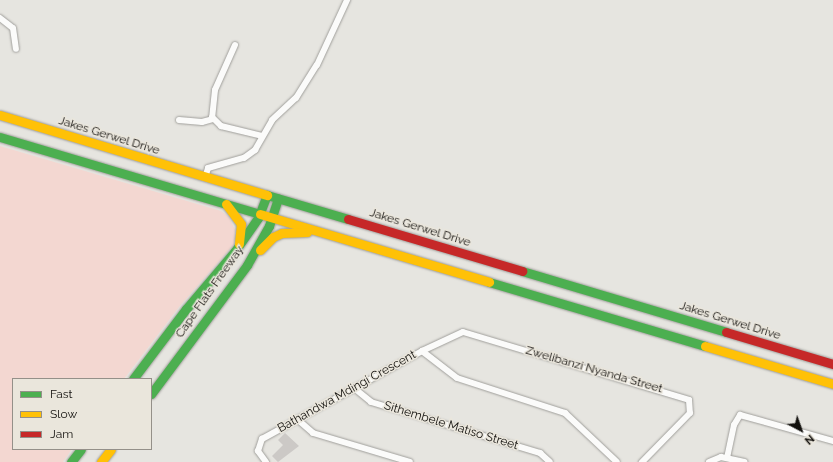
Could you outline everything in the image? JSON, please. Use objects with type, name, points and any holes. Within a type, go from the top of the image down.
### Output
[{"type":"main road","name":"Jakes Gerwel Drive","points":[[0,115],[205,178],[278,198],[833,364]]},
{"type":"main road","points":[[0,137],[833,384]]},
{"type":"main road","name":"Cape Flats Freeway","points":[[134,378],[186,309],[235,252],[260,214],[267,195]]},
{"type":"main road","name":"Cape Flats Freeway","points":[[152,393],[247,265],[272,217],[278,198]]},
{"type":"main road","points":[[226,204],[241,224],[242,235],[235,252]]},
{"type":"main road","points":[[247,265],[266,244],[279,234],[318,231]]},
{"type":"main road","points":[[71,462],[80,450]]},
{"type":"main road","points":[[101,462],[110,450]]},
{"type":"street","points":[[205,178],[208,168],[251,153],[272,120],[296,98],[313,71],[344,1]]},
{"type":"street","points":[[0,18],[13,28],[16,49]]},
{"type":"street","points":[[236,45],[215,90],[211,114],[213,119],[221,126],[262,136]]},
{"type":"street","points":[[178,120],[202,122],[213,119]]},
{"type":"street","name":"Zwelibanzi Nyanda Street","points":[[422,351],[451,336],[467,332],[685,397],[691,404],[690,412],[642,462]]},
{"type":"street","name":"Bathandwa Mdingi Crescent","points":[[266,462],[258,451],[259,442],[297,419],[422,351],[457,378],[565,413],[618,462]]},
{"type":"street","name":"Sithembele Matiso Street","points":[[354,388],[371,402],[540,453],[550,462]]},
{"type":"street","points":[[727,458],[734,424],[740,415],[833,441]]},
{"type":"street","points":[[297,419],[313,433],[410,462]]},
{"type":"street","points":[[709,462],[716,458],[727,458],[744,462]]},
{"type":"shaded area","points":[[0,146],[221,211],[229,217],[235,230],[234,244],[179,307],[125,378],[12,378],[12,450],[71,450],[63,462],[0,462]]},
{"type":"building","points":[[285,433],[299,446],[278,462],[272,456],[283,445],[278,440]]},
{"type":"traffic: fast","points":[[0,137],[260,214]]},
{"type":"traffic: fast","points":[[134,378],[186,309],[235,251],[258,218],[267,195],[348,219]]},
{"type":"traffic: fast","points":[[152,393],[247,265],[269,226],[278,198]]},
{"type":"traffic: fast","points":[[522,271],[726,332]]},
{"type":"traffic: fast","points":[[489,282],[705,346]]},
{"type":"traffic: fast","points":[[71,462],[80,450]]},
{"type":"traffic: slow","points":[[0,115],[267,195]]},
{"type":"traffic: slow","points":[[226,204],[241,224],[239,244]]},
{"type":"traffic: slow","points":[[260,214],[489,282]]},
{"type":"traffic: slow","points":[[260,250],[273,237],[282,233],[307,232]]},
{"type":"traffic: slow","points":[[705,346],[833,384]]},
{"type":"traffic: slow","points":[[101,462],[110,450]]},
{"type":"traffic: jam","points":[[348,219],[522,271]]},
{"type":"traffic: jam","points":[[726,332],[833,364]]}]
